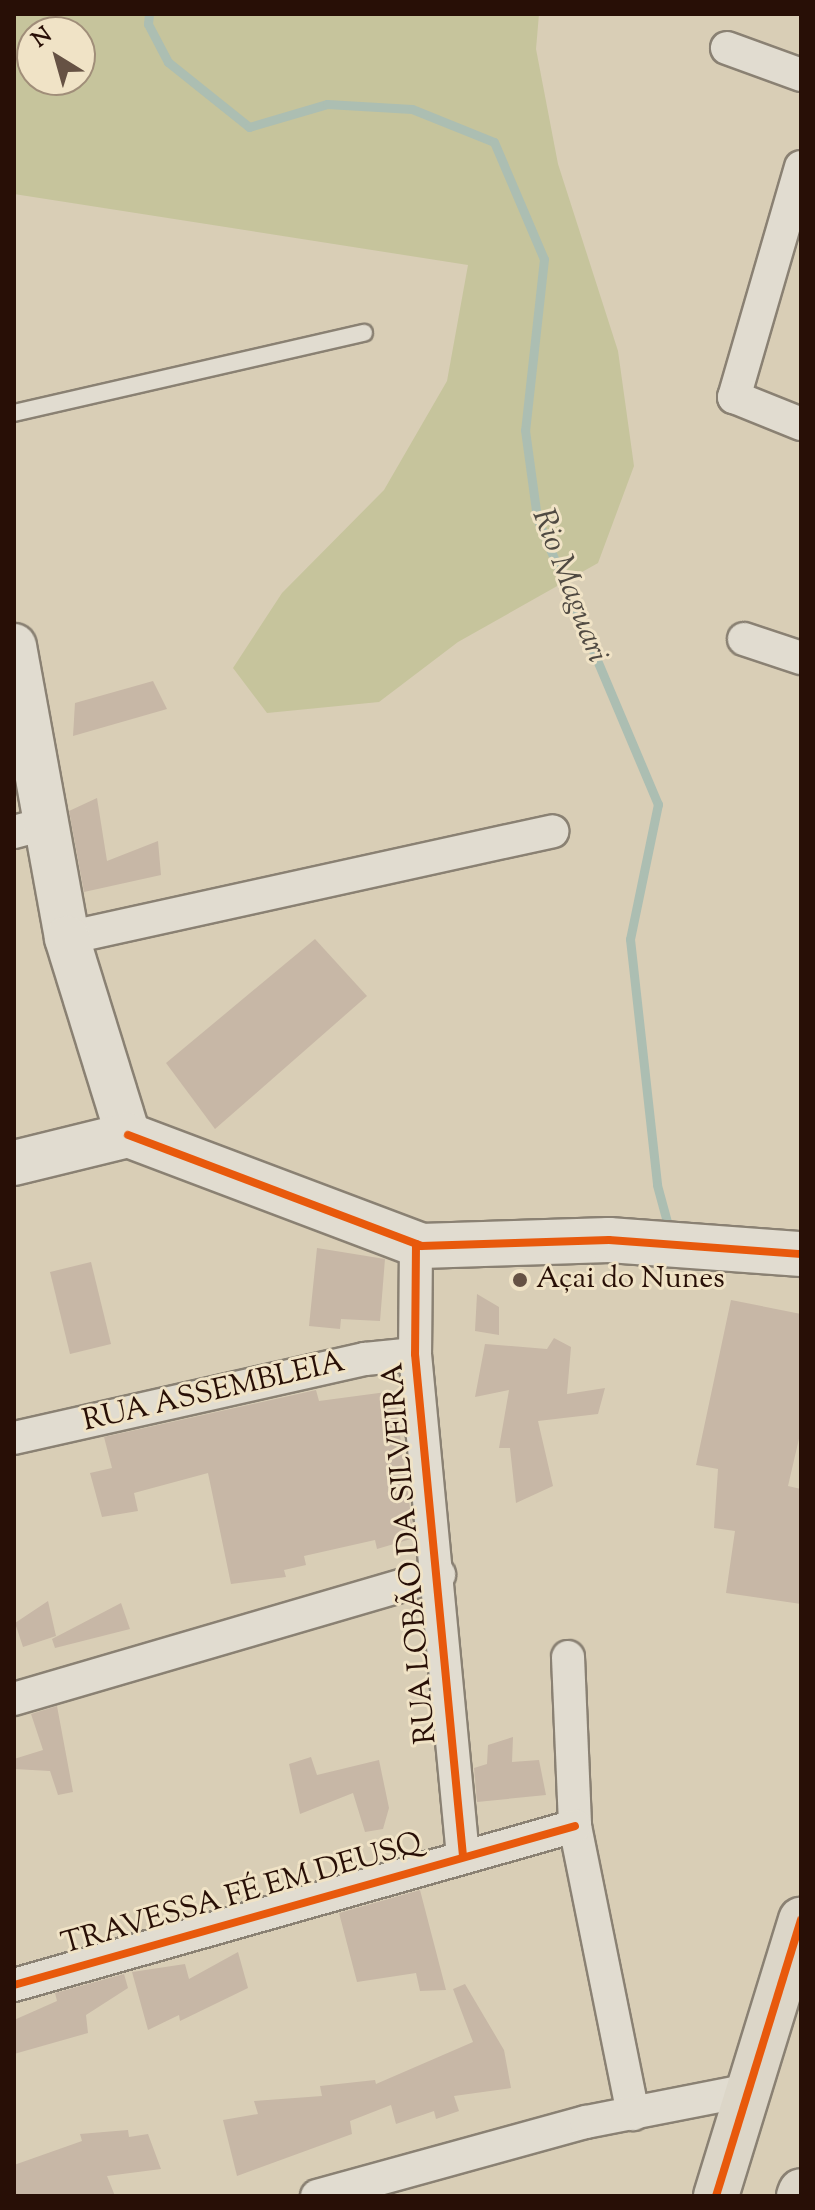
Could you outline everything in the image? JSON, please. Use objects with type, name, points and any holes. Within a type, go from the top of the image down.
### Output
[{"type":"main road","points":[[716,2196],[801,1920]]},
{"type":"street","points":[[727,48],[801,75]]},
{"type":"street","points":[[801,167],[734,397],[767,414],[801,424]]},
{"type":"street","points":[[744,639],[801,658]]},
{"type":"street","points":[[14,646],[28,828],[67,938],[128,1135]]},
{"type":"street","points":[[67,938],[552,831]]},
{"type":"street","points":[[14,1163],[128,1135],[416,1244],[609,1240],[801,1254]]},
{"type":"street","name":"RUA LOBÃO DA SILVEIRA","points":[[416,1244],[415,1354],[439,1575],[463,1856]]},
{"type":"street","name":"RUA ASSEMBLEIA","points":[[14,1438],[365,1359],[415,1354]]},
{"type":"street","points":[[15,1695],[439,1575]]},
{"type":"street","points":[[568,1657],[575,1826],[633,2114]]},
{"type":"street","name":"TRAVESSA FÉ EM DEUSQ","points":[[14,1985],[575,1826]]},
{"type":"street","points":[[317,2196],[633,2114],[749,2090]]},
{"type":"lane","points":[[14,413],[364,333]]},
{"type":"shaded area","points":[[14,14],[539,14],[536,49],[558,164],[618,351],[634,466],[598,563],[458,642],[379,702],[267,713],[233,668],[282,593],[384,490],[447,381],[468,265],[14,194]]},
{"type":"building","points":[[153,681],[167,709],[73,736],[75,703]]},
{"type":"building","points":[[97,798],[107,861],[158,841],[161,875],[84,892],[69,811]]},
{"type":"building","points":[[315,939],[367,996],[215,1129],[166,1063]]},
{"type":"building","points":[[317,1248],[385,1259],[380,1321],[341,1319],[340,1329],[309,1326]]},
{"type":"building","points":[[91,1262],[111,1344],[70,1354],[50,1272]]},
{"type":"building","points":[[477,1294],[499,1307],[499,1335],[475,1331]]},
{"type":"building","points":[[731,1300],[801,1314],[801,1430],[788,1486],[801,1489],[801,1604],[726,1593],[735,1531],[714,1528],[718,1469],[696,1465]]},
{"type":"building","points":[[554,1338],[571,1347],[567,1394],[605,1388],[598,1414],[538,1421],[553,1486],[516,1503],[510,1448],[499,1448],[509,1390],[475,1397],[485,1344],[547,1349]]},
{"type":"building","points":[[316,1390],[319,1401],[394,1391],[414,1538],[377,1549],[375,1540],[304,1556],[306,1565],[284,1570],[286,1577],[231,1584],[208,1473],[134,1493],[138,1511],[102,1517],[90,1473],[112,1468],[104,1437]]},
{"type":"building","points":[[48,1601],[56,1636],[23,1647],[15,1623]]},
{"type":"building","points":[[121,1603],[130,1629],[55,1648],[52,1639]]},
{"type":"building","points":[[57,1706],[73,1792],[58,1795],[50,1771],[14,1769],[14,1759],[43,1750],[31,1714]]},
{"type":"building","points":[[513,1737],[512,1762],[539,1760],[546,1795],[477,1802],[474,1768],[487,1764],[488,1745]]},
{"type":"building","points":[[311,1757],[317,1775],[379,1760],[389,1808],[383,1829],[365,1832],[353,1793],[300,1814],[289,1764]]},
{"type":"building","points":[[420,1890],[446,1990],[420,1991],[416,1973],[357,1982],[339,1913]]},
{"type":"building","points":[[238,1952],[248,1988],[180,2021],[179,2015],[148,2030],[132,1972],[185,1964],[189,1979]]},
{"type":"building","points":[[124,1974],[128,1988],[86,2015],[88,2033],[14,2054],[14,2020],[57,2001],[55,1993]]},
{"type":"building","points":[[465,1984],[504,2050],[511,2088],[454,2096],[459,2111],[436,2119],[434,2111],[396,2124],[391,2105],[350,2121],[352,2134],[237,2176],[223,2120],[258,2114],[254,2101],[322,2096],[320,2086],[375,2080],[376,2084],[473,2042],[453,1989]]},
{"type":"building","points":[[128,2130],[129,2137],[148,2134],[161,2169],[107,2176],[115,2196],[14,2196],[14,2165],[82,2141],[80,2134]]},
{"type":"waterway","name":"Rio Maguari","points":[[149,14],[148,24],[168,62],[249,127],[327,104],[412,109],[494,142],[544,259],[525,430],[537,518],[658,804],[630,939],[657,1185],[670,1233]]},
{"type":"cycle path","points":[[128,1135],[421,1246],[609,1240],[801,1254]]},
{"type":"cycle path","points":[[416,1244],[415,1354],[463,1856]]},
{"type":"cycle path","points":[[14,1985],[575,1826]]},
{"type":"cycle path","points":[[716,2196],[801,1920]]},
{"type":"place","name":"Açai do Nunes","points":[[520,1280]]}]
